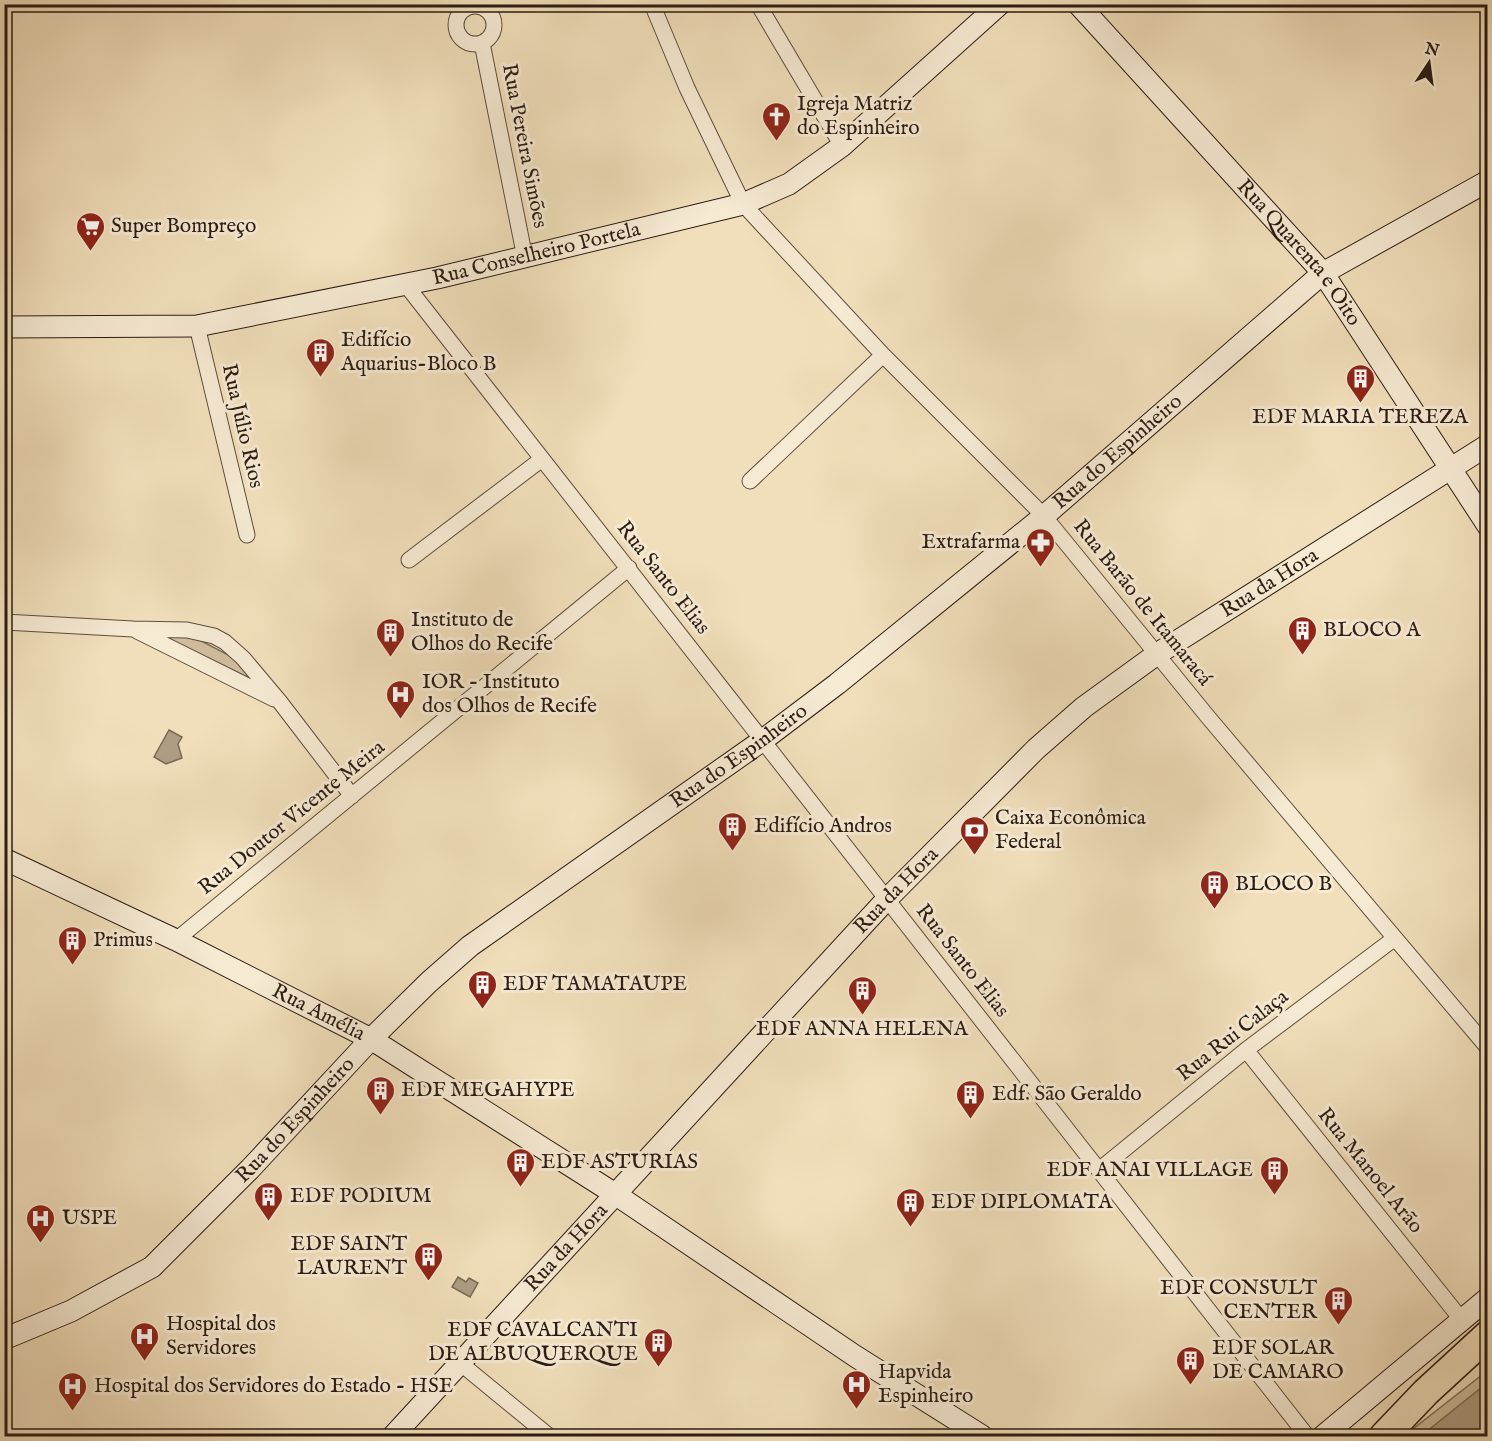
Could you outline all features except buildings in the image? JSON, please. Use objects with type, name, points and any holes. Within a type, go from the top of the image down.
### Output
[{"type":"highway","points":[[1384,1437],[1426,1392],[1488,1335]]},
{"type":"highway","points":[[1392,1437],[1488,1359]]},
{"type":"street","name":"Rua Barão de Itamaracá","points":[[652,4],[687,88],[742,204],[883,355],[1044,516],[1488,1048]]},
{"type":"street","points":[[758,4],[842,146]]},
{"type":"street","name":"Rua Conselheiro Portela","points":[[4,327],[197,326],[406,285],[742,204],[789,184],[842,146],[1000,4]]},
{"type":"street","name":"Rua Quarenta e Oito","points":[[1078,4],[1323,273],[1488,526]]},
{"type":"street","name":"Rua Pereira Simões","points":[[482,43],[525,258]]},
{"type":"street","name":"Rua do Espinheiro","points":[[4,1339],[71,1311],[152,1267],[250,1169],[429,981],[470,946],[763,740],[837,684],[1044,516],[1323,273],[1488,181]]},
{"type":"street","name":"Rua Santo Elias","points":[[406,285],[1307,1437]]},
{"type":"street","name":"Rua Júlio Rios","points":[[197,326],[247,535]]},
{"type":"street","points":[[750,481],[883,355]]},
{"type":"street","name":"Rua da Hora","points":[[393,1437],[886,899],[1036,749],[1084,707],[1157,654],[1488,445]]},
{"type":"street","points":[[409,560],[542,459]]},
{"type":"street","name":"Rua Doutor Vicente Meira","points":[[176,940],[629,568]]},
{"type":"street","points":[[4,622],[187,630],[214,636],[225,642],[243,658],[352,796]]},
{"type":"street","points":[[134,629],[280,702]]},
{"type":"street","name":"Rua Amélia","points":[[4,859],[176,940],[371,1040],[615,1194],[855,1356],[982,1437]]},
{"type":"street","name":"Rua Rui Calaça","points":[[1099,1170],[1246,1050],[1395,938]]},
{"type":"street","name":"Rua Manoel Arão","points":[[1246,1050],[1461,1319]]},
{"type":"street","points":[[1323,1437],[1488,1298]]},
{"type":"street","points":[[460,1363],[549,1437]]},
{"type":"shaded area","points":[[139,633],[188,634],[236,659],[273,697]]},
{"type":"shaded area","points":[[169,730],[182,737],[178,744],[182,758],[166,764],[154,757]]},
{"type":"shaded area","points":[[458,1277],[466,1282],[469,1278],[478,1283],[470,1297],[452,1287]]},
{"type":"shaded area","points":[[1487,1371],[1487,1436],[1404,1436]]},
{"type":"shaded area","points":[[1487,1383],[1487,1427],[1476,1436],[1421,1436]]},
{"type":"place","name":"Igreja Matriz do Espinheiro","points":[[776,142]]},
{"type":"place","name":"Super Bompreço","points":[[90,252]]},
{"type":"place","name":"Edifício Aquarius-Bloco B","points":[[320,378]]},
{"type":"place","name":"EDF MARIA TEREZA","points":[[1360,404]]},
{"type":"place","name":"Extrafarma","points":[[1041,568]]},
{"type":"place","name":"BLOCO A","points":[[1302,656]]},
{"type":"place","name":"Instituto de Olhos do Recife","points":[[390,658]]},
{"type":"place","name":"IOR - Instituto dos Olhos de Recife","points":[[401,720]]},
{"type":"place","name":"Edifício Andros","points":[[733,852]]},
{"type":"place","name":"Caixa Econômica Federal","points":[[974,856]]},
{"type":"place","name":"BLOCO B","points":[[1214,910]]},
{"type":"place","name":"Primus","points":[[72,966]]},
{"type":"place","name":"EDF TAMATAUPE","points":[[482,1010]]},
{"type":"place","name":"EDF ANNA HELENA","points":[[862,1016]]},
{"type":"place","name":"EDF MEGAHYPE","points":[[380,1116]]},
{"type":"place","name":"Edf. São Geraldo","points":[[971,1120]]},
{"type":"place","name":"EDF ASTURIAS","points":[[520,1188]]},
{"type":"place","name":"EDF ANAI VILLAGE","points":[[1274,1196]]},
{"type":"place","name":"EDF PODIUM","points":[[269,1222]]},
{"type":"place","name":"EDF DIPLOMATA","points":[[910,1228]]},
{"type":"place","name":"USPE","points":[[41,1244]]},
{"type":"place","name":"EDF SAINT LAURENT","points":[[428,1282]]},
{"type":"place","name":"EDF CONSULT CENTER","points":[[1338,1326]]},
{"type":"place","name":"Hospital dos Servidores","points":[[145,1362]]},
{"type":"place","name":"EDF CAVALCANTI DE ALBUQUERQUE","points":[[659,1368]]},
{"type":"place","name":"EDF SOLAR DE CAMARO","points":[[1191,1386]]},
{"type":"place","name":"Hapvida Espinheiro","points":[[857,1410]]},
{"type":"place","name":"Hospital dos Servidores do Estado - HSE","points":[[73,1412]]}]
